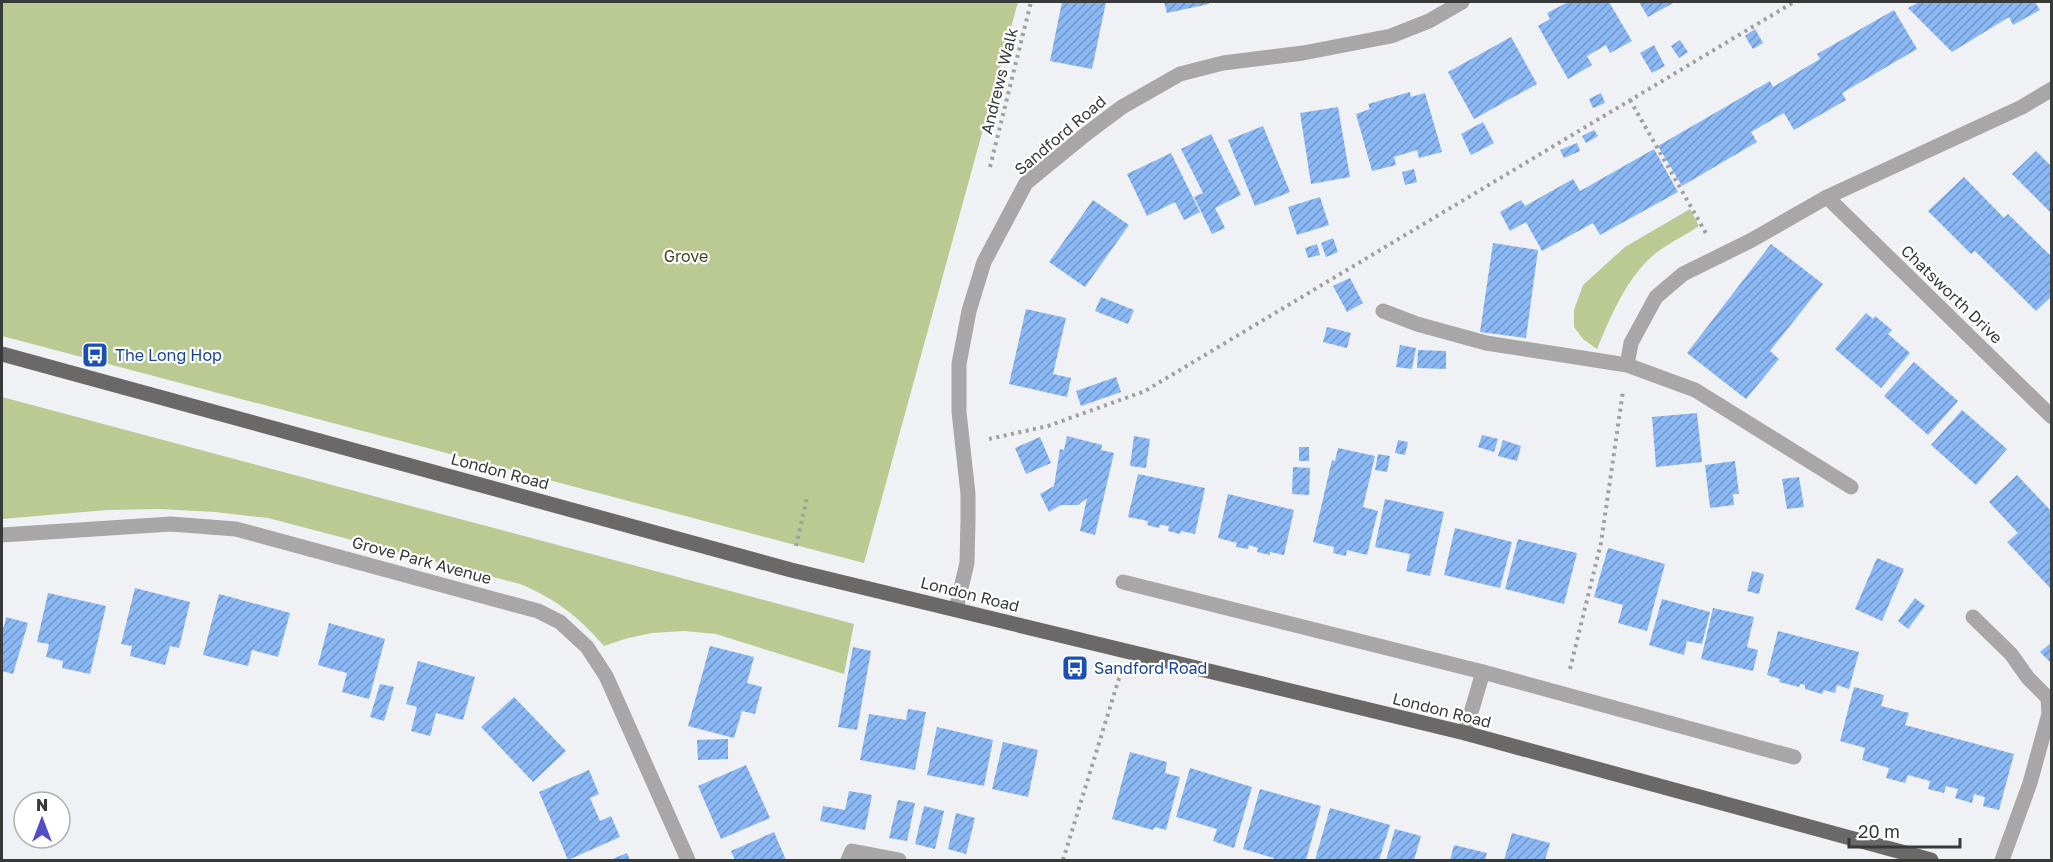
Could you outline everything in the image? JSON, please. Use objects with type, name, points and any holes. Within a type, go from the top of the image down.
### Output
[{"type":"main road","name":"London Road","points":[[2,354],[791,570],[1465,733],[1932,861]]},
{"type":"street","name":"Sandford Road","points":[[956,609],[967,563],[968,494],[961,446],[959,364],[969,311],[984,262],[1026,183],[1122,107],[1180,74],[1223,63],[1303,53],[1391,36],[1429,21],[1462,2]]},
{"type":"street","points":[[1627,365],[1631,343],[1656,297],[1683,274],[1750,241],[1827,197],[2022,107],[2052,89]]},
{"type":"street","name":"Chatsworth Drive","points":[[1827,197],[2052,417]]},
{"type":"street","points":[[1383,311],[1417,324],[1486,343],[1627,365],[1695,390],[1851,487]]},
{"type":"street","name":"Grove Park Avenue","points":[[2,534],[171,524],[236,529],[538,610],[560,622],[587,647],[606,676],[688,861]]},
{"type":"street","points":[[1123,582],[1565,693],[1794,757]]},
{"type":"street","points":[[1973,617],[2011,654],[2028,678],[2048,698],[2049,714],[2043,737],[2030,783],[2002,861]]},
{"type":"street","points":[[1465,733],[1483,672]]},
{"type":"street","points":[[848,861],[852,851],[898,861]]},
{"type":"path","name":"Andrews Walk","points":[[990,167],[1031,2]]},
{"type":"path","points":[[961,446],[1048,426],[1145,391],[1794,2]]},
{"type":"path","points":[[1630,100],[1719,256]]},
{"type":"path","points":[[1565,693],[1601,543],[1627,365]]},
{"type":"path","points":[[791,570],[807,498]]},
{"type":"path","points":[[1063,861],[1128,652]]},
{"type":"green space","name":"Grove","points":[[2,2],[1018,2],[864,563],[2,336]]},
{"type":"green space","points":[[1690,209],[1699,226],[1660,250],[1639,269],[1618,302],[1597,349],[1583,339],[1574,327],[1574,310],[1583,285],[1625,247]]},
{"type":"green space","points":[[2,397],[854,624],[844,674],[716,634],[684,631],[652,633],[604,646],[566,609],[520,584],[268,518],[160,509],[107,510],[2,519]]},
{"type":"building","points":[[1062,2],[1106,2],[1092,69],[1050,61]]},
{"type":"building","points":[[1164,2],[1209,2],[1209,4],[1167,13]]},
{"type":"building","points":[[1568,2],[1609,2],[1632,41],[1610,53],[1606,45],[1587,56],[1592,65],[1568,79],[1538,26],[1550,19],[1547,13]]},
{"type":"building","points":[[1639,2],[1675,2],[1648,17]]},
{"type":"building","points":[[1919,2],[2035,2],[2040,10],[2013,25],[2009,17],[1952,52],[1908,8]]},
{"type":"building","points":[[1894,10],[1917,49],[1842,93],[1846,100],[1794,130],[1784,113],[1751,132],[1757,142],[1682,186],[1658,146],[1770,81],[1773,87],[1820,59],[1817,54]]},
{"type":"building","points":[[1755,29],[1763,43],[1753,49],[1745,36]]},
{"type":"building","points":[[1511,37],[1537,84],[1474,119],[1448,72]]},
{"type":"building","points":[[1680,40],[1688,52],[1679,58],[1671,46]]},
{"type":"building","points":[[1654,45],[1665,66],[1652,73],[1640,53]]},
{"type":"building","points":[[1410,92],[1411,97],[1425,93],[1442,152],[1419,158],[1417,150],[1394,157],[1396,165],[1372,171],[1356,114],[1370,109],[1368,104]]},
{"type":"building","points":[[1601,93],[1605,103],[1593,108],[1589,99]]},
{"type":"building","points":[[1338,107],[1350,177],[1311,184],[1300,113]]},
{"type":"building","points":[[1483,122],[1494,143],[1471,155],[1461,134]]},
{"type":"building","points":[[1263,126],[1290,192],[1255,206],[1228,140]]},
{"type":"building","points":[[1594,130],[1598,136],[1586,143],[1582,136]]},
{"type":"building","points":[[1211,134],[1241,195],[1215,208],[1225,228],[1212,234],[1194,197],[1203,193],[1181,149]]},
{"type":"building","points":[[1577,143],[1580,151],[1564,158],[1560,150]]},
{"type":"building","points":[[1654,149],[1678,192],[1600,235],[1593,223],[1542,251],[1526,222],[1510,231],[1500,212],[1521,200],[1525,206],[1573,179],[1580,191]]},
{"type":"building","points":[[2036,151],[2052,167],[2052,214],[2012,174]]},
{"type":"building","points":[[1171,153],[1200,212],[1184,220],[1175,202],[1147,216],[1127,174]]},
{"type":"building","points":[[1414,169],[1417,182],[1405,185],[1402,172]]},
{"type":"building","points":[[1964,177],[2004,218],[2008,214],[2052,257],[2052,296],[2036,311],[1975,251],[1971,254],[1928,211]]},
{"type":"building","points":[[1320,197],[1329,225],[1297,235],[1288,207]]},
{"type":"building","points":[[1093,200],[1129,225],[1085,287],[1049,262]]},
{"type":"building","points":[[1333,238],[1338,252],[1326,257],[1321,243]]},
{"type":"building","points":[[1493,243],[1538,250],[1526,338],[1480,332]]},
{"type":"building","points":[[1317,244],[1320,255],[1308,258],[1305,248]]},
{"type":"building","points":[[1771,244],[1823,284],[1770,351],[1779,359],[1746,399],[1687,353]]},
{"type":"building","points":[[1350,278],[1363,303],[1347,312],[1333,286]]},
{"type":"building","points":[[1101,297],[1134,310],[1128,324],[1095,311]]},
{"type":"building","points":[[1026,309],[1066,318],[1053,374],[1071,378],[1067,397],[1009,384]]},
{"type":"building","points":[[1866,313],[1873,319],[1875,316],[1892,330],[1888,334],[1910,353],[1881,388],[1835,349]]},
{"type":"building","points":[[1327,327],[1351,333],[1347,348],[1323,342]]},
{"type":"building","points":[[1400,345],[1416,348],[1412,369],[1396,367]]},
{"type":"building","points":[[1418,350],[1446,351],[1446,369],[1417,368]]},
{"type":"building","points":[[1914,362],[1958,401],[1928,435],[1884,396]]},
{"type":"building","points":[[1116,377],[1121,392],[1081,406],[1076,391]]},
{"type":"building","points":[[1962,410],[2007,449],[1976,485],[1931,445]]},
{"type":"building","points":[[1697,413],[1702,462],[1656,467],[1652,417]]},
{"type":"building","points":[[1482,435],[1498,439],[1494,452],[1478,447]]},
{"type":"building","points":[[1067,436],[1102,445],[1101,450],[1114,453],[1095,535],[1080,531],[1087,498],[1078,505],[1061,505],[1049,512],[1040,494],[1054,486],[1060,449],[1064,450]]},
{"type":"building","points":[[1134,436],[1150,439],[1146,468],[1130,466]]},
{"type":"building","points":[[1040,437],[1051,463],[1026,474],[1015,448]]},
{"type":"building","points":[[1398,440],[1408,442],[1405,455],[1395,453]]},
{"type":"building","points":[[1503,440],[1521,446],[1517,461],[1498,456]]},
{"type":"building","points":[[1299,447],[1309,447],[1309,461],[1299,461]]},
{"type":"building","points":[[1338,448],[1375,456],[1363,507],[1378,511],[1367,555],[1347,550],[1346,556],[1333,553],[1334,547],[1313,542],[1332,460],[1335,461]]},
{"type":"building","points":[[1378,454],[1390,456],[1387,472],[1375,470]]},
{"type":"building","points":[[1735,461],[1739,494],[1733,494],[1734,505],[1710,508],[1705,465]]},
{"type":"building","points":[[1293,467],[1310,468],[1309,495],[1292,494]]},
{"type":"building","points":[[1138,474],[1205,488],[1195,534],[1168,531],[1169,526],[1160,525],[1159,528],[1147,525],[1148,521],[1128,517]]},
{"type":"building","points":[[2017,475],[2052,512],[2052,590],[2007,542],[2018,533],[1989,502]]},
{"type":"building","points":[[1799,477],[1804,507],[1787,509],[1782,479]]},
{"type":"building","points":[[1228,494],[1294,510],[1284,555],[1257,552],[1258,548],[1249,545],[1248,549],[1236,547],[1237,543],[1218,538]]},
{"type":"building","points":[[1385,499],[1444,512],[1430,576],[1406,571],[1410,554],[1375,547]]},
{"type":"building","points":[[1455,528],[1512,542],[1500,588],[1444,575]]},
{"type":"building","points":[[1518,539],[1577,553],[1564,604],[1505,589]]},
{"type":"building","points":[[1608,548],[1665,564],[1647,631],[1618,623],[1623,605],[1594,597]]},
{"type":"building","points":[[1877,558],[1904,569],[1882,621],[1855,609]]},
{"type":"building","points":[[1752,571],[1764,574],[1759,594],[1747,591]]},
{"type":"building","points":[[135,588],[190,602],[179,648],[170,646],[165,665],[130,656],[132,646],[121,644]]},
{"type":"building","points":[[48,593],[106,606],[90,674],[62,668],[63,661],[46,657],[49,644],[37,642]]},
{"type":"building","points":[[219,594],[290,613],[278,657],[252,650],[248,666],[203,655]]},
{"type":"building","points":[[1915,598],[1925,606],[1908,629],[1898,621]]},
{"type":"building","points":[[1662,599],[1710,612],[1702,644],[1687,641],[1684,655],[1649,645]]},
{"type":"building","points":[[1713,608],[1754,617],[1747,647],[1758,650],[1753,671],[1701,659]]},
{"type":"building","points":[[6,617],[28,623],[13,674],[2,671],[2,627],[4,627]]},
{"type":"building","points":[[329,623],[385,639],[369,699],[342,692],[347,673],[318,665]]},
{"type":"building","points":[[1778,631],[1859,652],[1849,689],[1837,685],[1835,693],[1824,690],[1822,694],[1805,689],[1805,685],[1800,684],[1799,687],[1779,682],[1780,679],[1767,675]]},
{"type":"building","points":[[2052,642],[2052,664],[2040,652]]},
{"type":"building","points":[[710,646],[754,657],[747,683],[762,687],[755,714],[742,711],[734,738],[688,726]]},
{"type":"building","points":[[853,647],[871,651],[857,730],[838,727]]},
{"type":"building","points":[[418,661],[475,677],[463,720],[436,713],[430,736],[411,731],[417,707],[406,704]]},
{"type":"building","points":[[380,684],[394,687],[384,721],[370,717]]},
{"type":"building","points":[[1854,687],[1884,695],[1881,706],[1909,713],[1905,725],[2014,754],[1999,810],[1983,806],[1985,797],[1974,794],[1972,803],[1955,798],[1958,789],[1946,786],[1944,793],[1928,789],[1930,781],[1908,775],[1905,783],[1886,778],[1889,768],[1862,760],[1865,748],[1840,741]]},
{"type":"building","points":[[514,697],[566,751],[533,782],[481,727]]},
{"type":"building","points":[[908,709],[926,712],[915,770],[860,760],[869,714],[906,720]]},
{"type":"building","points":[[937,727],[993,740],[984,786],[927,775]]},
{"type":"building","points":[[728,739],[728,759],[698,760],[697,740]]},
{"type":"building","points":[[1003,742],[1038,750],[1028,797],[992,789]]},
{"type":"building","points":[[1130,752],[1167,762],[1165,773],[1180,777],[1166,830],[1155,827],[1153,830],[1112,819]]},
{"type":"building","points":[[746,765],[770,818],[721,839],[698,786]]},
{"type":"building","points":[[1190,768],[1252,787],[1234,848],[1213,841],[1217,829],[1176,817]]},
{"type":"building","points":[[589,770],[599,794],[590,798],[600,821],[611,816],[620,837],[568,860],[539,792]]},
{"type":"building","points":[[1260,789],[1321,806],[1306,860],[1273,860],[1274,858],[1243,849]]},
{"type":"building","points":[[849,791],[872,795],[865,830],[820,821],[823,806],[845,810]]},
{"type":"building","points":[[898,800],[915,803],[907,841],[889,838]]},
{"type":"building","points":[[924,806],[944,811],[935,849],[915,844]]},
{"type":"building","points":[[1330,808],[1390,825],[1379,860],[1315,860]]},
{"type":"building","points":[[956,813],[975,818],[966,854],[948,849]]},
{"type":"building","points":[[1395,829],[1421,836],[1414,860],[1386,860]]},
{"type":"building","points":[[774,832],[786,860],[735,860],[731,851]]},
{"type":"building","points":[[1512,833],[1550,843],[1545,860],[1504,860]]},
{"type":"building","points":[[1454,845],[1487,853],[1485,860],[1450,860]]},
{"type":"building","points":[[627,853],[630,860],[610,860]]},
{"type":"place","name":"The Long Hop","points":[[95,355]]},
{"type":"place","name":"Sandford Road","points":[[1075,668]]}]
